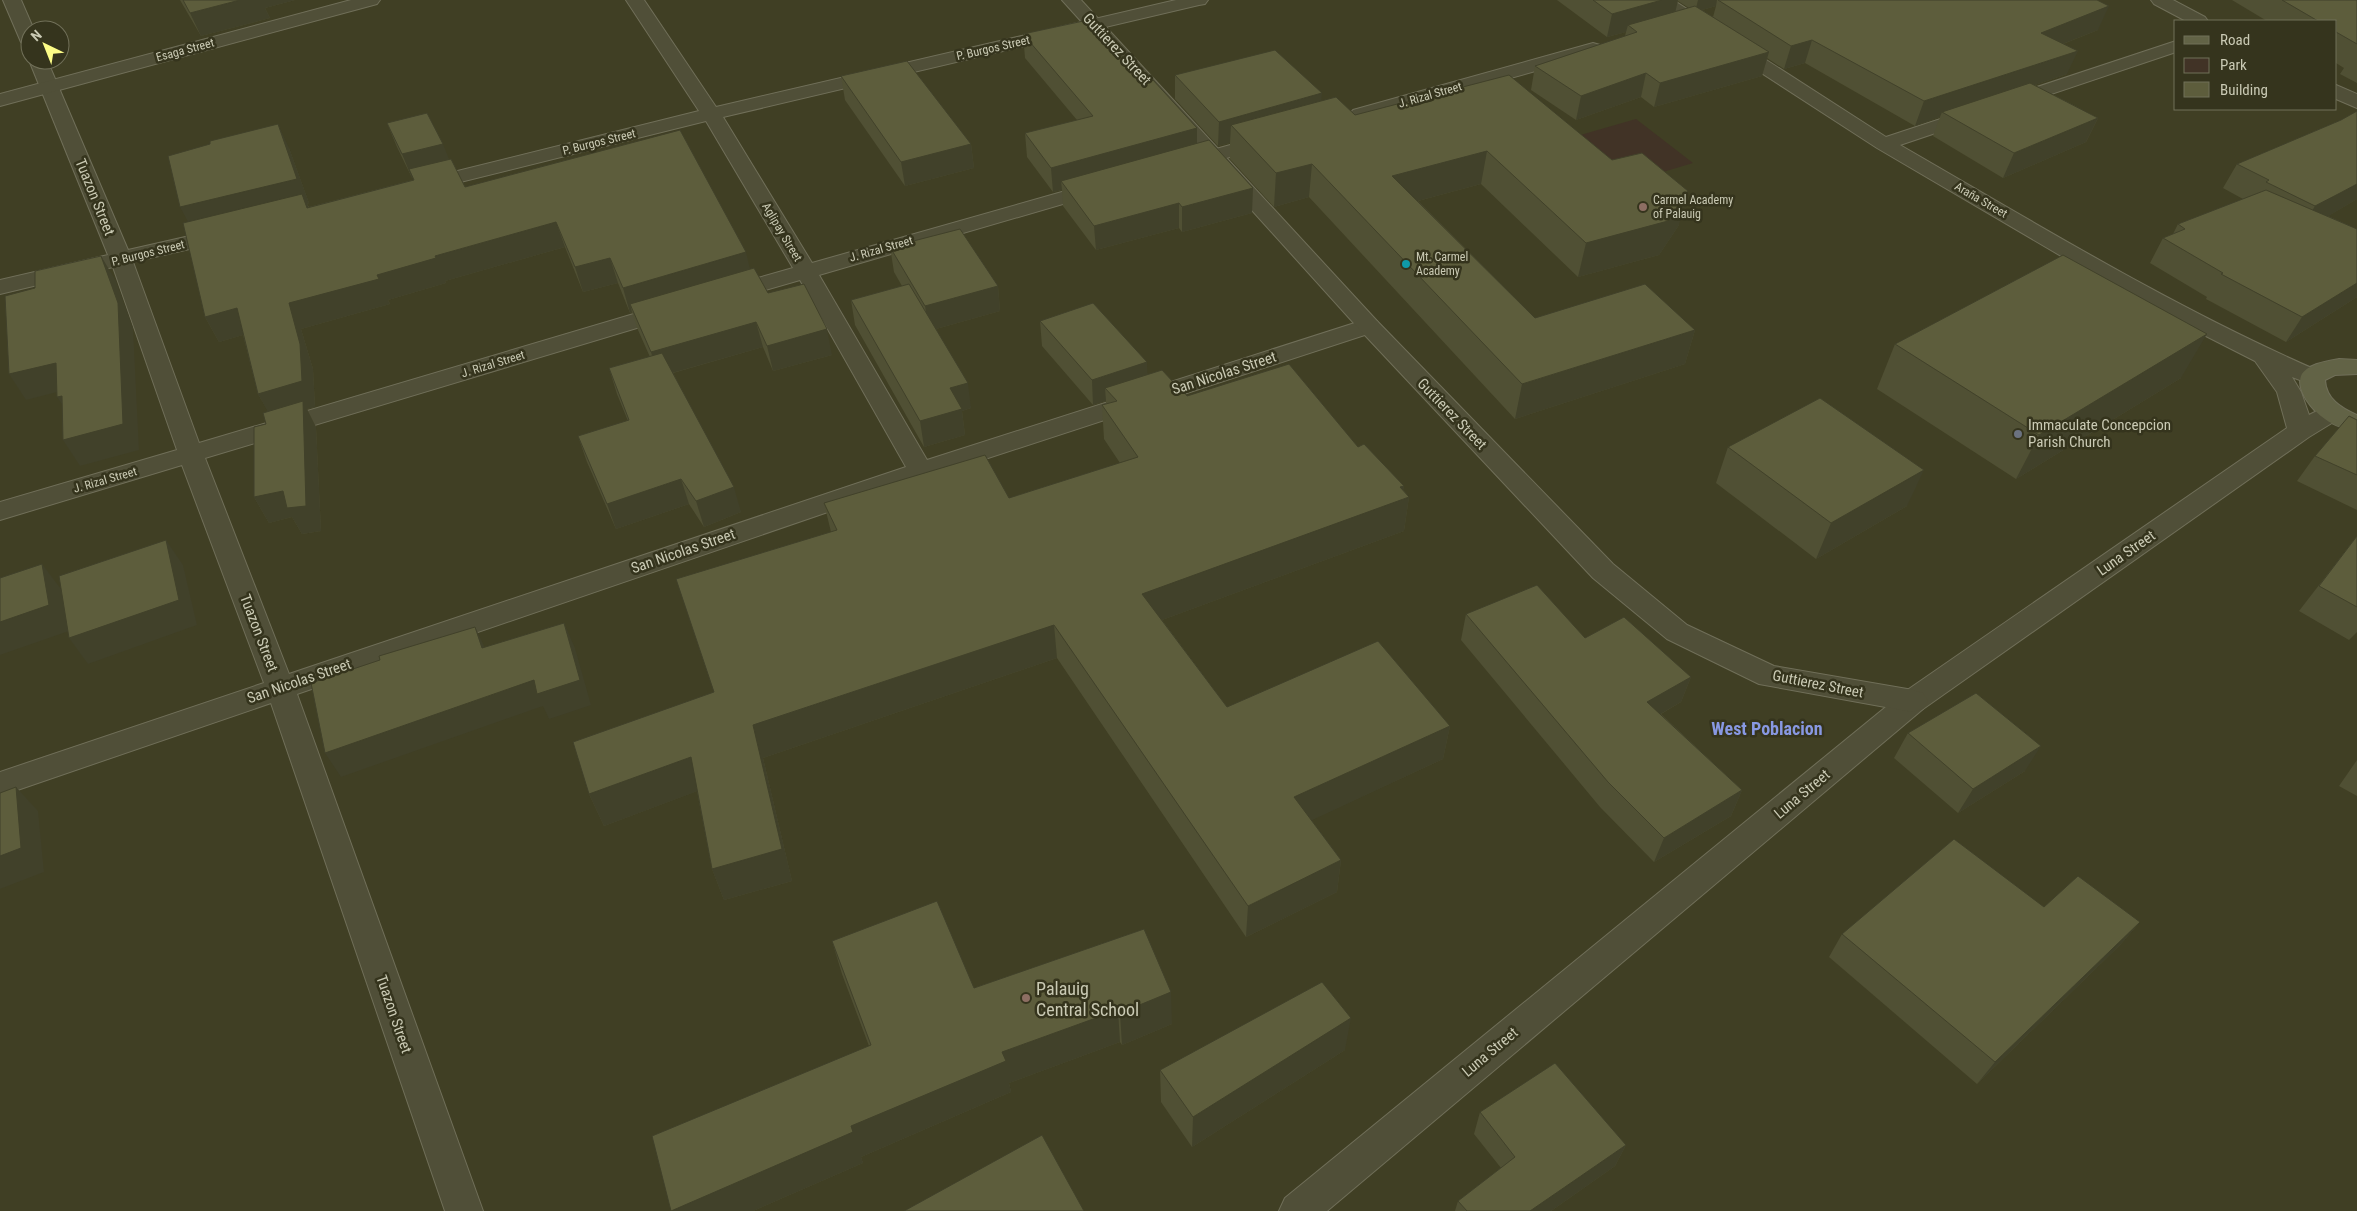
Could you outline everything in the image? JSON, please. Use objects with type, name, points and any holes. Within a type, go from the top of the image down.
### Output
[{"type":"main road","points":[[2344,418],[2318,400],[2312,388],[2313,377],[2322,370],[2346,367],[2357,346]]},
{"type":"street","points":[[12,0],[21,20]]},
{"type":"street","name":"Esaga Street","points":[[0,100],[371,0]]},
{"type":"street","name":"Aglipay Street","points":[[634,0],[711,114],[805,270],[921,471]]},
{"type":"street","name":"Guttierez Street","points":[[1071,0],[1215,155],[1369,326],[1603,571],[1677,632],[1770,676],[1914,701]]},
{"type":"street","name":"P. Burgos Street","points":[[402,190],[711,114],[1199,0]]},
{"type":"street","name":"Araña Street","points":[[1661,0],[1884,144],[2151,299],[2262,355],[2313,377]]},
{"type":"street","points":[[2160,0],[2198,20]]},
{"type":"street","points":[[1664,29],[1720,13]]},
{"type":"street","name":"J. Rizal Street","points":[[1340,120],[1616,42]]},
{"type":"street","points":[[1884,144],[2174,47]]},
{"type":"street","name":"Tuazon Street","points":[[42,70],[121,259],[191,455],[280,688],[464,1211]]},
{"type":"street","points":[[2337,92],[2357,102]]},
{"type":"street","points":[[1167,169],[1282,136]]},
{"type":"street","name":"J. Rizal Street","points":[[0,511],[805,270],[1120,182]]},
{"type":"street","name":"P. Burgos Street","points":[[0,287],[246,228]]},
{"type":"street","name":"San Nicolas Street","points":[[0,784],[921,471],[1369,326]]},
{"type":"street","points":[[2262,355],[2285,382],[2295,401],[2300,431]]},
{"type":"street","name":"Luna Street","points":[[1298,1211],[1914,701],[2300,431],[2344,418]]},
{"type":"green space","points":[[1636,119],[1693,163],[1536,210],[1483,163]]},
{"type":"building","points":[[183,0],[240,0],[190,13]]},
{"type":"building","points":[[1593,0],[1662,0],[1612,14]]},
{"type":"building","points":[[1718,0],[2097,0],[2109,6],[2041,33],[2078,51],[1924,101],[1812,40],[1791,46]]},
{"type":"building","points":[[2282,0],[2357,0],[2357,44],[2337,33],[2337,20],[2316,20]]},
{"type":"building","points":[[1695,6],[1769,52],[1660,83],[1646,73],[1581,96],[1535,66],[1637,32],[1628,25]]},
{"type":"building","points":[[1088,20],[1146,82],[1153,80],[1197,128],[1051,168],[1025,133],[1093,116],[1023,34]]},
{"type":"building","points":[[1275,50],[1322,93],[1219,122],[1175,75]]},
{"type":"building","points":[[907,61],[971,144],[901,162],[841,76]]},
{"type":"building","points":[[1509,75],[1612,160],[1642,153],[1688,191],[1668,221],[1586,243],[1487,151],[1392,176],[1535,318],[1645,284],[1695,330],[1522,384],[1312,164],[1276,173],[1231,125],[1336,97],[1355,115]]},
{"type":"building","points":[[2030,83],[2098,118],[2014,153],[1942,112]]},
{"type":"building","points":[[2357,111],[2357,184],[2315,206],[2266,182],[2269,180],[2237,164],[2341,120]]},
{"type":"building","points":[[427,113],[443,144],[402,154],[387,123]]},
{"type":"building","points":[[278,124],[297,179],[180,207],[168,156],[210,144],[210,141]]},
{"type":"building","points":[[680,130],[746,252],[623,288],[610,258],[575,267],[556,222],[435,256],[436,258],[377,275],[379,279],[289,303],[300,344],[302,381],[258,394],[237,308],[205,317],[183,223],[302,194],[307,208],[414,180],[409,169],[451,159],[465,187]]},
{"type":"building","points":[[1209,140],[1253,188],[1182,207],[1179,203],[1094,226],[1061,181]]},
{"type":"building","points":[[2266,190],[2357,229],[2357,283],[2302,317],[2221,274],[2223,273],[2163,238],[2185,229],[2178,224]]},
{"type":"building","points":[[960,229],[998,286],[925,306],[890,247]]},
{"type":"building","points":[[2063,255],[2207,334],[2039,435],[1895,344]]},
{"type":"building","points":[[101,256],[118,303],[123,424],[63,440],[62,396],[57,397],[56,363],[9,374],[5,296],[35,288],[35,271]]},
{"type":"building","points":[[754,268],[768,293],[804,284],[827,329],[767,346],[756,322],[651,352],[630,304]]},
{"type":"building","points":[[909,284],[968,383],[950,388],[962,409],[920,421],[851,300]]},
{"type":"building","points":[[1093,303],[1147,362],[1092,380],[1040,321]]},
{"type":"building","points":[[662,353],[734,487],[696,501],[681,479],[607,504],[578,436],[629,420],[609,368]]},
{"type":"building","points":[[1289,364],[1358,447],[1364,444],[1404,486],[1400,487],[1409,497],[1142,594],[1227,707],[1378,641],[1450,726],[1294,797],[1341,860],[1248,906],[1054,625],[753,725],[782,849],[712,869],[691,757],[589,794],[573,742],[714,692],[676,579],[837,530],[824,503],[985,455],[1009,498],[1138,457],[1102,405],[1117,401],[1105,388],[1162,370],[1175,384],[1178,383],[1187,396]]},
{"type":"building","points":[[1820,398],[1924,470],[1831,523],[1728,447]]},
{"type":"building","points":[[303,401],[306,506],[287,508],[283,491],[254,497],[254,427],[266,424],[263,413]]},
{"type":"building","points":[[2349,416],[2357,420],[2357,475],[2315,456]]},
{"type":"building","points":[[2357,536],[2357,607],[2319,586]]},
{"type":"building","points":[[166,540],[179,600],[69,638],[59,576]]},
{"type":"building","points":[[42,564],[49,605],[0,622],[0,578]]},
{"type":"building","points":[[1537,585],[1585,638],[1624,617],[1691,677],[1647,702],[1742,790],[1664,838],[1608,782],[1466,614]]},
{"type":"building","points":[[564,623],[580,680],[537,694],[534,680],[325,753],[311,683],[380,660],[379,656],[475,627],[482,648]]},
{"type":"building","points":[[1976,693],[2041,746],[1973,789],[1908,733]]},
{"type":"building","points":[[16,787],[21,848],[0,856],[0,793]]},
{"type":"building","points":[[1954,839],[2044,907],[2078,876],[2140,922],[1995,1062],[1842,934]]},
{"type":"building","points":[[937,901],[974,988],[1144,929],[1171,992],[1120,1013],[1118,1010],[1002,1052],[1006,1061],[851,1126],[853,1132],[671,1211],[652,1136],[871,1045],[832,941]]},
{"type":"building","points":[[1322,982],[1351,1018],[1193,1117],[1160,1070]]},
{"type":"building","points":[[1555,1063],[1626,1145],[1530,1211],[1467,1211],[1458,1201],[1515,1157],[1480,1112]]},
{"type":"building","points":[[1042,1135],[1084,1211],[904,1211]]},
{"type":"place","name":"Carmel Academy of Palauig","points":[[1643,207]]},
{"type":"place","name":"Mt. Carmel Academy","points":[[1406,264]]},
{"type":"place","name":"Immaculate Concepcion Parish Church","points":[[2018,434]]},
{"type":"place","name":"Palauig Central School","points":[[1026,998]]},
{"type":"district","name":"West Poblacion","points":[[1767,728]]}]
